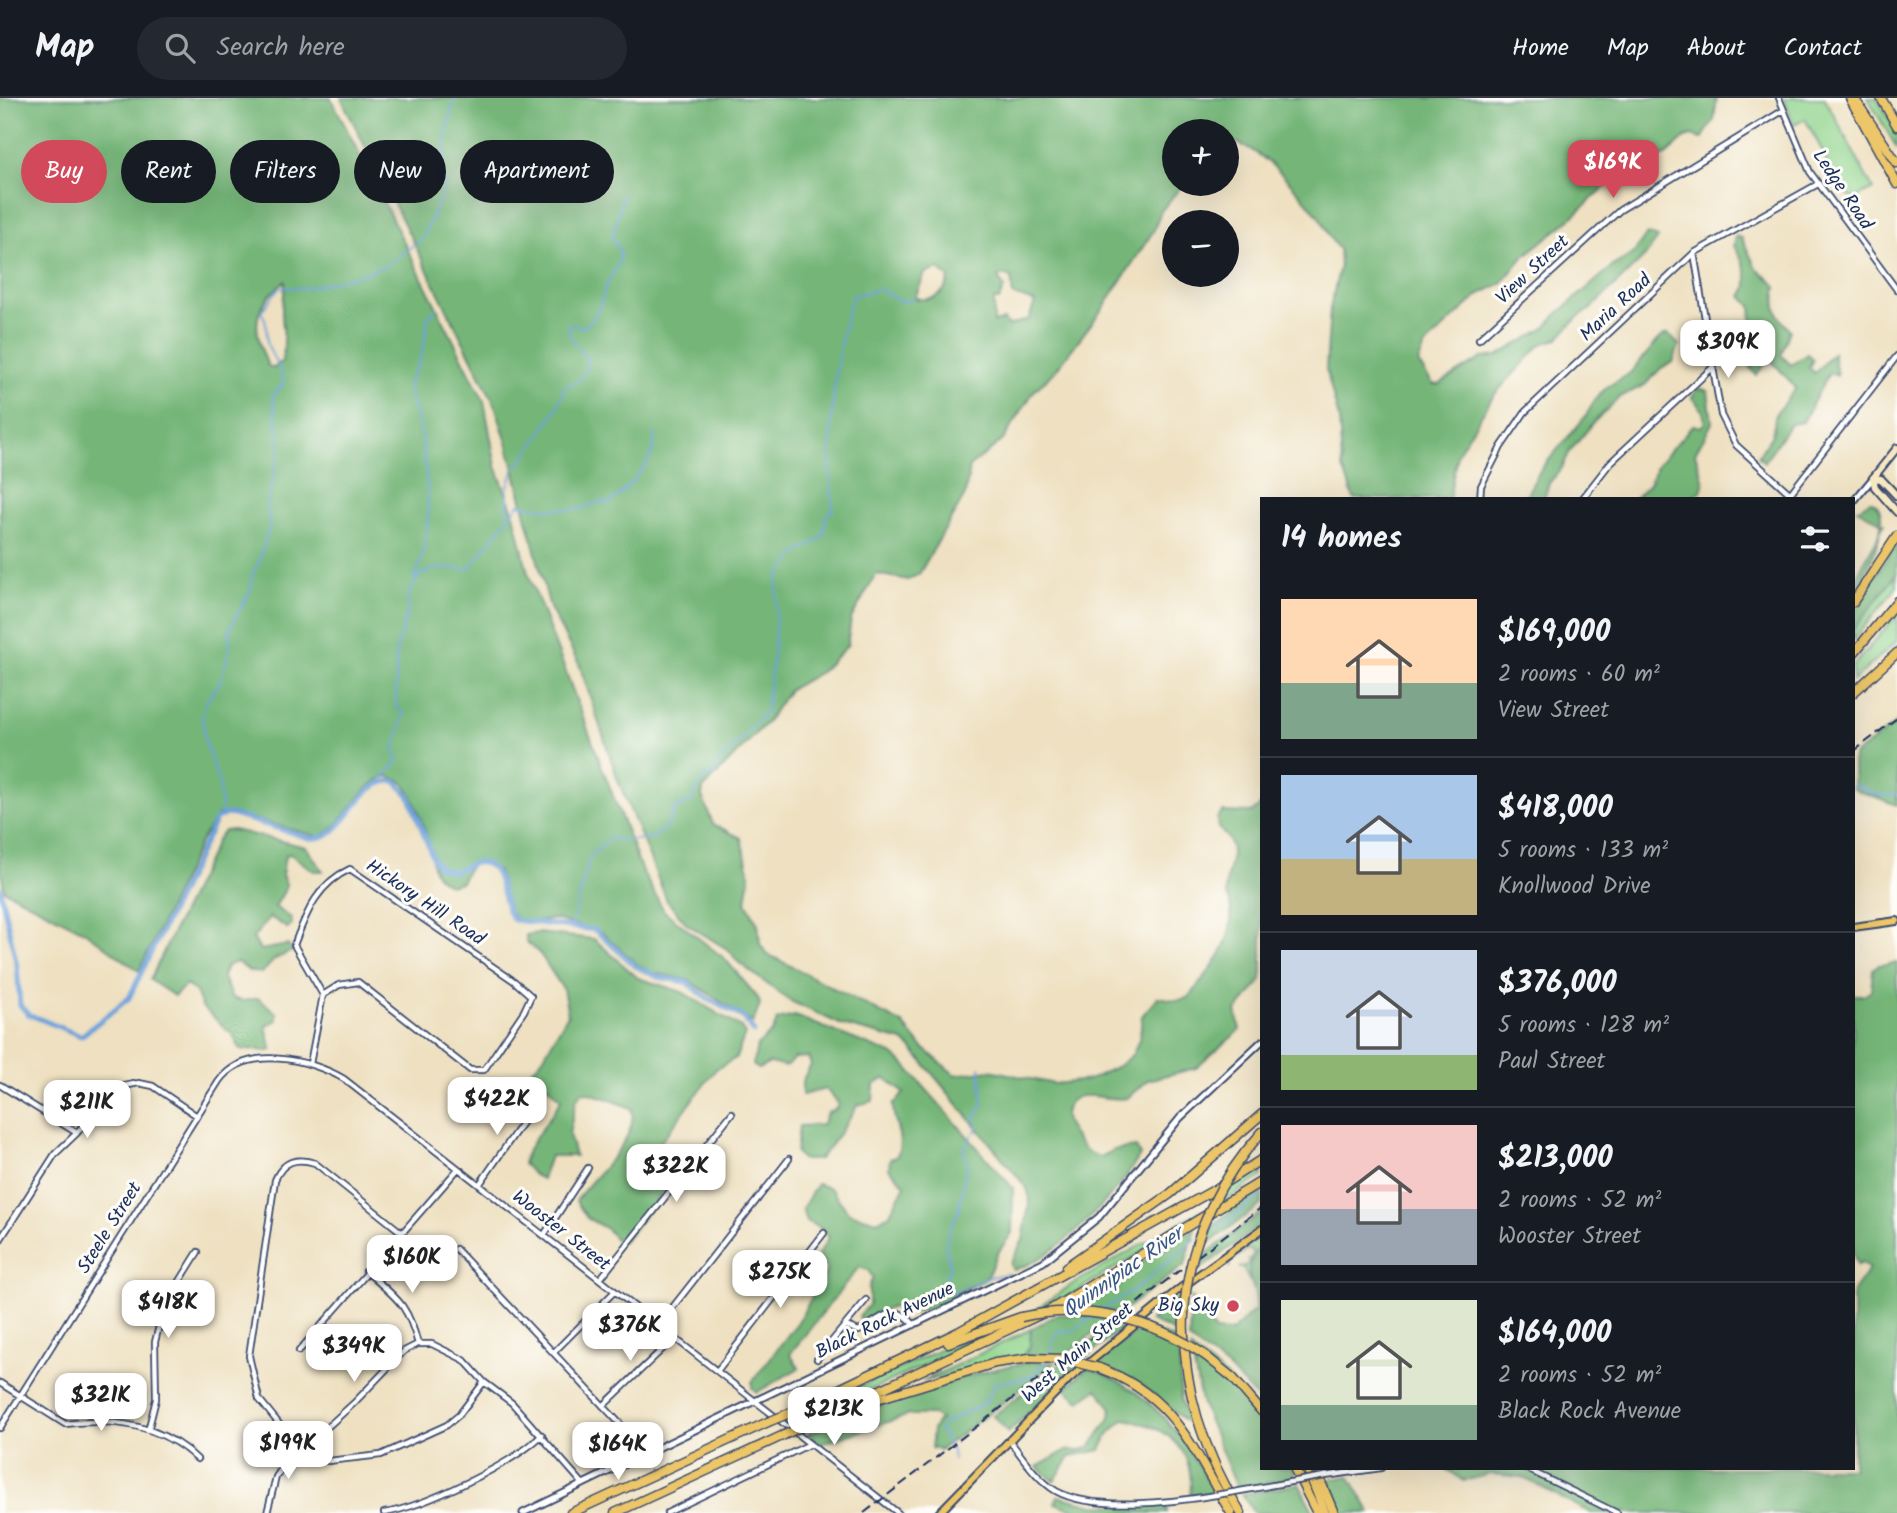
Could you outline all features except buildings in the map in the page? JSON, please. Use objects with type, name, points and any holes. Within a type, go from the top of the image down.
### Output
[{"type":"highway","points":[[1852,98],[1897,163]]},
{"type":"highway","points":[[1852,98],[1897,184]]},
{"type":"highway","points":[[1883,101],[1897,117]]},
{"type":"highway","points":[[1883,101],[1897,126]]},
{"type":"highway","points":[[1855,599],[1897,536]]},
{"type":"highway","points":[[1855,652],[1897,601]]},
{"type":"highway","points":[[1860,646],[1897,610]]},
{"type":"highway","points":[[1855,691],[1897,654]]},
{"type":"highway","points":[[1000,1309],[1153,1207],[1260,1116]]},
{"type":"highway","points":[[1241,1513],[1212,1456],[1195,1410],[1186,1364],[1184,1314],[1188,1280],[1201,1231],[1223,1183],[1260,1134]]},
{"type":"highway","points":[[571,1513],[851,1384],[1000,1309],[1223,1185],[1260,1160]]},
{"type":"highway","points":[[615,1513],[1056,1307],[1260,1182]]},
{"type":"highway","points":[[851,1384],[875,1377],[977,1330],[1021,1317],[1067,1311],[1118,1316],[1169,1334],[1206,1356],[1233,1378],[1260,1410]]},
{"type":"highway","points":[[822,1418],[995,1363],[1030,1358],[1063,1359],[1099,1368],[1141,1389],[1172,1415],[1196,1447],[1231,1513]]},
{"type":"highway","points":[[1295,1470],[1317,1513]]},
{"type":"highway","points":[[1308,1470],[1325,1513]]},
{"type":"highway","points":[[1316,1470],[1334,1513]]},
{"type":"main road","points":[[1873,478],[1897,449]]},
{"type":"main road","points":[[1873,478],[1881,479],[1897,496]]},
{"type":"main road","points":[[1873,478],[1875,487],[1897,512]]},
{"type":"main road","points":[[1855,927],[1897,921]]},
{"type":"main road","name":"West Main Street","points":[[939,1513],[1008,1439],[1089,1361],[1260,1230]]},
{"type":"street","name":"Ledge Road","points":[[1779,98],[1798,149],[1818,184],[1897,290]]},
{"type":"street","name":"View Street","points":[[1479,339],[1620,210],[1784,110]]},
{"type":"street","name":"Maria Road","points":[[1480,497],[1481,486],[1501,447],[1525,412],[1694,253],[1818,184]]},
{"type":"street","points":[[1694,253],[1721,415],[1736,446],[1794,497]]},
{"type":"street","points":[[1787,497],[1897,356]]},
{"type":"street","points":[[1584,497],[1610,463],[1712,367]]},
{"type":"street","points":[[1855,500],[1873,478]]},
{"type":"street","name":"Hickory Hill Road","points":[[350,869],[514,981],[531,996],[524,1011],[484,1070],[470,1070],[358,982],[339,985],[323,995],[294,945],[311,902],[332,877],[350,869]]},
{"type":"street","points":[[310,1064],[323,995]]},
{"type":"street","name":"Black Rock Avenue","points":[[523,1513],[1026,1271],[1072,1241],[1110,1205],[1180,1118],[1260,1043]]},
{"type":"street","name":"Wooster Street","points":[[256,1058],[310,1064],[344,1079],[898,1513]]},
{"type":"street","name":"Steele Street","points":[[0,1428],[227,1071],[237,1064],[256,1058]]},
{"type":"street","points":[[0,1240],[55,1154],[77,1133],[106,1095],[128,1083],[153,1086],[197,1116]]},
{"type":"street","points":[[0,1085],[77,1133]]},
{"type":"street","points":[[479,1185],[524,1121],[536,1111]]},
{"type":"street","points":[[600,1279],[732,1113]]},
{"type":"street","points":[[658,1326],[789,1159]]},
{"type":"street","points":[[401,1232],[315,1163],[304,1160],[290,1161],[280,1168],[275,1180],[249,1356],[259,1399],[284,1430],[317,1458],[328,1461],[381,1455],[447,1425],[459,1415],[484,1382]]},
{"type":"street","points":[[299,1351],[458,1168]]},
{"type":"street","points":[[544,1235],[588,1168]]},
{"type":"street","points":[[717,1371],[824,1233]]},
{"type":"street","points":[[456,1249],[554,1352],[645,1454]]},
{"type":"street","points":[[149,1427],[156,1399],[155,1342],[159,1326],[170,1297],[198,1252]]},
{"type":"street","points":[[366,1271],[403,1305],[411,1316],[418,1344]]},
{"type":"street","points":[[554,1352],[615,1291]]},
{"type":"street","points":[[817,1359],[866,1300]]},
{"type":"street","points":[[846,1326],[859,1331],[878,1316],[892,1312],[906,1316],[914,1325]]},
{"type":"street","points":[[603,1406],[674,1338]]},
{"type":"street","points":[[267,1513],[276,1477],[354,1403],[390,1363],[418,1344],[432,1344],[447,1349],[464,1360],[484,1382],[512,1403],[583,1484]]},
{"type":"street","points":[[0,1383],[65,1424],[100,1420],[149,1427],[197,1459]]},
{"type":"street","points":[[384,1513],[409,1507],[518,1456],[542,1435]]},
{"type":"street","points":[[1008,1439],[1044,1482],[1079,1500],[1173,1502],[1367,1470]]},
{"type":"street","points":[[667,1513],[810,1444]]},
{"type":"street","points":[[1529,1470],[1617,1513]]},
{"type":"green space","points":[[0,98],[331,98],[354,144],[354,203],[384,203],[484,401],[496,466],[514,514],[528,573],[641,869],[664,911],[725,959],[758,998],[760,1004],[753,1023],[688,980],[653,973],[638,965],[602,933],[555,919],[528,923],[517,920],[509,911],[498,871],[487,864],[471,863],[461,882],[450,885],[443,881],[433,868],[427,838],[407,787],[388,776],[360,796],[338,823],[320,837],[230,813],[218,815],[201,840],[139,971],[84,931],[4,890],[0,866]],"holes":[[[285,281],[282,311],[283,355],[282,361],[274,368],[268,366],[262,353],[257,329],[258,319],[266,300]]]},
{"type":"green space","points":[[341,98],[1717,98],[1714,120],[1702,139],[1691,136],[1685,138],[1666,155],[1618,175],[1568,221],[1523,257],[1501,284],[1480,294],[1425,346],[1418,363],[1433,384],[1438,385],[1482,358],[1497,356],[1545,328],[1555,316],[1614,265],[1633,254],[1647,234],[1658,238],[1647,254],[1591,309],[1579,316],[1557,339],[1541,344],[1494,395],[1457,454],[1449,497],[1353,497],[1342,465],[1339,419],[1326,369],[1330,309],[1340,265],[1339,249],[1319,217],[1281,173],[1258,154],[1239,144],[1239,119],[1162,119],[1162,196],[1173,196],[1161,211],[1154,230],[1104,307],[1056,370],[1034,391],[1003,440],[970,466],[965,495],[919,574],[908,580],[876,574],[851,619],[847,646],[822,671],[789,690],[766,723],[703,789],[702,796],[713,824],[741,838],[750,875],[746,902],[758,924],[760,944],[767,954],[903,1024],[921,1046],[955,1075],[990,1070],[1054,1084],[1089,1080],[1120,1065],[1133,1054],[1140,1037],[1142,1016],[1158,997],[1177,1000],[1187,998],[1193,993],[1223,949],[1230,929],[1231,905],[1226,883],[1232,851],[1226,836],[1218,828],[1217,818],[1223,812],[1251,813],[1260,806],[1260,982],[1236,1011],[1240,1030],[1196,1068],[1148,1080],[1127,1098],[1085,1096],[1071,1101],[1065,1114],[1066,1121],[1087,1151],[1101,1157],[1114,1150],[1136,1147],[1140,1155],[1118,1187],[1085,1223],[1030,1264],[1013,1270],[1010,1264],[1023,1240],[1030,1199],[1027,1188],[912,1049],[903,1041],[842,1025],[788,1000],[737,961],[730,951],[687,924],[667,901],[618,780],[579,664],[550,608],[495,405],[394,203],[446,203],[446,140],[362,140]],"holes":[[[939,269],[949,278],[937,296],[915,298],[925,273]],[[1003,275],[1011,278],[1013,295],[1035,302],[1029,319],[1008,326],[1004,320],[994,323],[994,299],[999,300],[1004,288],[998,277]]]},
{"type":"green space","points":[[1784,98],[1825,98],[1873,189],[1854,199],[1834,186],[1823,152],[1805,119],[1794,124]]},
{"type":"green space","points":[[1868,98],[1877,98],[1897,133],[1897,148]]},
{"type":"green space","points":[[1736,236],[1742,238],[1755,266],[1777,286],[1777,310],[1790,330],[1781,355],[1791,365],[1807,354],[1813,359],[1809,368],[1815,373],[1833,353],[1837,375],[1830,373],[1803,422],[1790,424],[1764,462],[1758,456],[1772,435],[1776,413],[1796,388],[1770,359],[1756,375],[1750,367],[1763,354],[1758,332],[1753,333],[1751,306],[1742,296],[1747,277],[1744,264],[1734,246]]},
{"type":"green space","points":[[1668,334],[1679,345],[1673,362],[1661,368],[1645,385],[1620,397],[1594,422],[1570,451],[1562,468],[1549,483],[1545,497],[1525,497],[1541,469],[1586,416],[1594,401],[1607,387],[1630,373],[1662,336]]},
{"type":"green space","points":[[1699,388],[1708,391],[1712,423],[1695,453],[1704,482],[1701,491],[1690,497],[1636,497],[1649,484],[1658,464],[1693,425],[1700,427],[1705,423],[1703,411],[1692,397]]},
{"type":"green space","points":[[1870,501],[1878,507],[1881,522],[1857,509]]},
{"type":"green space","points":[[1879,534],[1866,573],[1855,592],[1860,569]]},
{"type":"green space","points":[[1897,543],[1897,573],[1855,627],[1855,605]]},
{"type":"green space","points":[[1897,573],[1897,587],[1855,638],[1855,627]]},
{"type":"green space","points":[[1897,615],[1897,641],[1855,679],[1855,664]]},
{"type":"green space","points":[[1897,722],[1897,805],[1855,790],[1855,754]]},
{"type":"green space","points":[[233,830],[306,847],[323,871],[314,871],[290,854],[285,855],[282,875],[287,886],[275,907],[291,918],[292,925],[287,928],[270,917],[253,938],[260,950],[288,945],[292,951],[275,959],[262,973],[249,971],[237,962],[228,965],[222,976],[232,998],[243,1001],[258,998],[277,1013],[277,1020],[266,1026],[272,1050],[269,1051],[240,1049],[233,1035],[202,1007],[196,992],[186,985],[174,996],[150,980],[217,840],[224,831]]},
{"type":"green space","points":[[538,933],[594,939],[638,978],[682,992],[740,1027],[745,1034],[736,1058],[716,1069],[654,1151],[658,1175],[665,1182],[664,1191],[623,1242],[619,1243],[607,1229],[587,1218],[576,1201],[622,1146],[632,1121],[632,1109],[582,1092],[576,1100],[569,1134],[575,1156],[550,1156],[542,1179],[523,1164],[529,1148],[561,1099],[548,1086],[529,1082],[527,1076],[543,1058],[568,1014],[563,989],[540,954],[526,941],[526,935]]},
{"type":"green space","points":[[1897,963],[1897,1513],[1591,1513],[1522,1477],[1490,1474],[1464,1481],[1448,1470],[1855,1470],[1855,1288],[1869,1269],[1862,1263],[1857,1265],[1855,1258],[1855,995],[1864,995],[1871,990],[1873,969],[1878,965]]},
{"type":"green space","points":[[795,1016],[892,1054],[904,1064],[1013,1188],[1012,1233],[997,1254],[986,1279],[928,1309],[911,1313],[893,1307],[875,1313],[863,1325],[859,1317],[869,1305],[869,1286],[873,1278],[868,1270],[859,1267],[790,1354],[799,1368],[757,1392],[752,1388],[752,1382],[798,1322],[827,1270],[818,1255],[829,1237],[820,1228],[806,1221],[802,1209],[817,1184],[830,1188],[849,1213],[877,1221],[889,1215],[905,1185],[889,1168],[890,1159],[896,1157],[900,1144],[893,1105],[904,1093],[885,1078],[874,1085],[873,1101],[857,1105],[840,1133],[818,1160],[803,1160],[796,1153],[799,1126],[822,1125],[827,1113],[836,1109],[838,1103],[826,1089],[802,1095],[802,1081],[811,1065],[808,1057],[795,1058],[786,1067],[770,1063],[758,1069],[753,1065],[757,1046],[773,1031],[777,1020]]},
{"type":"green space","points":[[1260,1164],[1260,1177],[1218,1205],[1227,1187]]},
{"type":"green space","points":[[1260,1189],[1260,1205],[1201,1249],[1207,1229]]},
{"type":"green space","points":[[1202,1210],[1199,1217],[1047,1309],[1035,1310],[1071,1285]]},
{"type":"green space","points":[[1260,1214],[1260,1225],[1195,1273],[1198,1260]]},
{"type":"green space","points":[[1195,1229],[1185,1265],[1120,1313],[1070,1307]]},
{"type":"green space","points":[[1260,1236],[1260,1246],[1250,1262],[1250,1282],[1243,1268],[1239,1268],[1249,1264],[1248,1260],[1254,1255],[1252,1251],[1248,1249],[1229,1263],[1230,1268],[1226,1261]]},
{"type":"green space","points":[[1260,1246],[1260,1401],[1228,1368],[1189,1340],[1191,1298],[1215,1331],[1231,1332],[1256,1309],[1249,1272]]},
{"type":"green space","points":[[1179,1296],[1177,1333],[1150,1321]]},
{"type":"green space","points":[[1058,1314],[1113,1318],[1064,1356],[1023,1356],[1030,1346],[1031,1329]]},
{"type":"green space","points":[[1119,1319],[1130,1322],[1083,1360],[1070,1358]]},
{"type":"green space","points":[[1144,1326],[1178,1341],[1181,1399],[1188,1420],[1185,1421],[1143,1386],[1094,1363]]},
{"type":"green space","points":[[1031,1329],[1030,1346],[1023,1356],[922,1382]]},
{"type":"green space","points":[[995,1332],[798,1424],[790,1418],[962,1340],[965,1344]]},
{"type":"green space","points":[[1191,1349],[1227,1377],[1260,1414],[1260,1470],[1293,1470],[1297,1478],[1237,1488],[1201,1402]]},
{"type":"green space","points":[[1030,1362],[1056,1362],[940,1450],[931,1448],[933,1429],[940,1419],[933,1415],[909,1415],[821,1444],[807,1434],[945,1383]]},
{"type":"green space","points":[[1062,1363],[1076,1366],[1008,1433],[993,1416]]},
{"type":"green space","points":[[1087,1368],[1129,1388],[1163,1416],[1190,1452],[1214,1492],[1190,1496],[1188,1465],[1176,1442],[1154,1427],[1124,1419],[1109,1433],[1101,1450],[1071,1456],[1054,1481],[1037,1467],[1067,1450],[1078,1451],[1090,1447],[1110,1418],[1111,1407],[1097,1389],[1080,1401],[1065,1389]]},
{"type":"green space","points":[[1349,1476],[1371,1513],[1340,1513],[1327,1480]]},
{"type":"green space","points":[[1299,1484],[1314,1513],[1254,1513],[1242,1494]]},
{"type":"green space","points":[[1058,1496],[1094,1505],[1167,1506],[1167,1513],[1083,1513],[1055,1503]]},
{"type":"waterway","points":[[222,816],[219,783],[205,742],[202,716],[206,702],[220,682],[230,648],[229,630],[251,589],[253,572],[258,565],[270,525],[267,507],[280,446],[273,396],[283,384],[283,378],[268,346],[266,324],[261,312],[279,288],[307,288],[359,275],[385,266],[422,239],[445,187],[443,172],[447,130],[455,98]]},
{"type":"waterway","points":[[508,514],[508,487],[514,467],[521,462],[547,425],[559,404],[564,387],[578,381],[586,370],[587,359],[571,338],[568,324],[584,327],[592,319],[618,264],[620,252],[612,239],[623,195]]},
{"type":"waterway","points":[[572,925],[590,857],[610,838],[641,840],[658,834],[665,828],[674,809],[690,802],[704,777],[712,776],[723,755],[730,752],[766,711],[774,649],[778,578],[796,554],[823,537],[826,515],[833,510],[830,459],[833,402],[840,345],[852,296],[880,289],[901,302],[914,298]]},
{"type":"waterway","points":[[414,579],[425,544],[428,507],[421,432],[409,385],[421,356],[427,319],[435,310]]},
{"type":"waterway","points":[[379,782],[398,761],[394,751],[404,713],[396,707],[396,651],[409,605],[407,600],[416,580],[431,570],[470,568],[519,504],[548,509],[580,509],[603,501],[608,504],[633,481],[648,461],[654,442],[653,433]]},
{"type":"waterway","points":[[0,889],[17,966],[20,1005],[28,1014],[81,1036],[129,998],[216,819],[226,814],[234,815],[309,838],[322,837],[333,831],[371,789],[382,783],[395,781],[409,795],[434,861],[439,867],[454,872],[467,865],[485,863],[497,875],[509,914],[514,920],[595,930],[635,966],[658,977],[686,982],[708,999],[743,1017],[754,1032]]},
{"type":"waterway","name":"Quinnipiac River","points":[[1855,785],[1877,795],[1897,795]]},
{"type":"waterway","points":[[975,1132],[975,1117],[983,1104],[980,1067]]},
{"type":"waterway","points":[[972,1135],[964,1150],[967,1166],[958,1212],[948,1233],[946,1249],[950,1267],[945,1278],[952,1292],[990,1277],[1008,1274]]},
{"type":"waterway","name":"Quinnipiac River","points":[[1204,1234],[1230,1220],[1260,1196]]},
{"type":"waterway","name":"Quinnipiac River","points":[[1100,1311],[1136,1289],[1196,1239]]},
{"type":"waterway","name":"Quinnipiac River","points":[[1049,1356],[1056,1333],[1063,1330],[1069,1333],[1093,1316]]},
{"type":"waterway","name":"Quinnipiac River","points":[[953,1460],[952,1451],[940,1430],[945,1423],[985,1403],[994,1384],[1030,1377],[1046,1361]]},
{"type":"railway","points":[[1855,750],[1897,718]]},
{"type":"railway","points":[[864,1513],[1260,1209]]},
{"type":"place","name":"Big Sky","points":[[1233,1306]]}]
